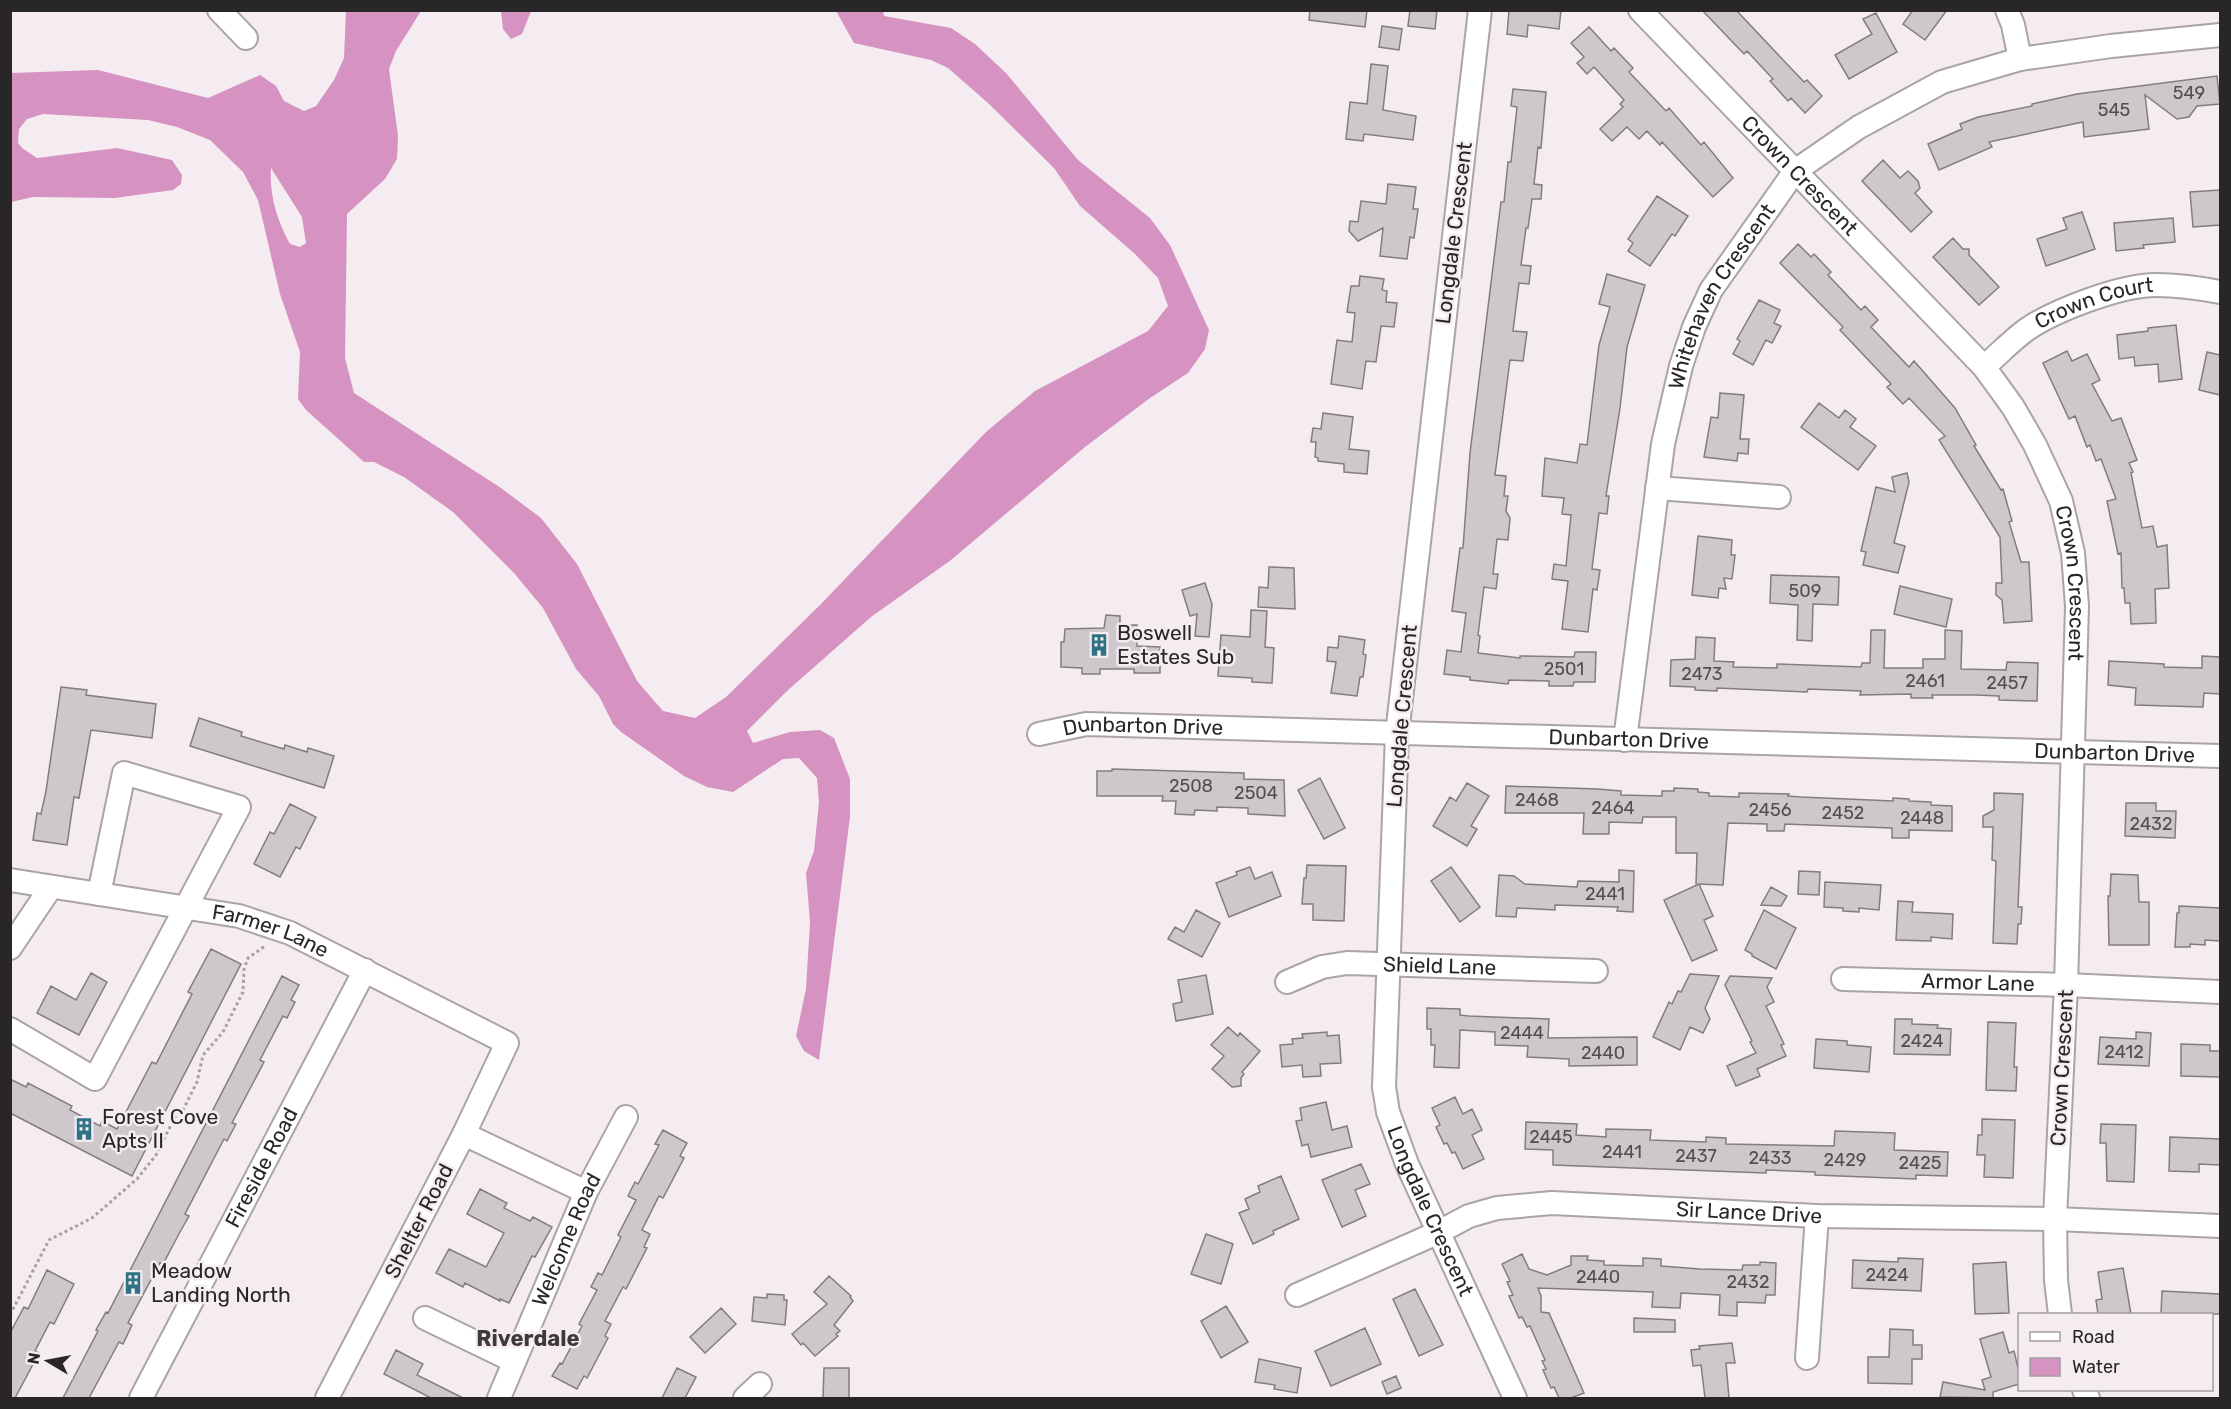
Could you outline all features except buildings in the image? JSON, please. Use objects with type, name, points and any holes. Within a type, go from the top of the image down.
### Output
[{"type":"street","points":[[219,10],[246,38]]},
{"type":"street","name":"Longdale Crescent","points":[[1480,10],[1397,734],[1383,1056],[1388,1112],[1407,1164],[1515,1398]]},
{"type":"street","name":"Crown Crescent","points":[[1640,10],[1984,367],[2019,417],[2061,501],[2073,553],[2077,606],[2066,985],[2055,1219],[2056,1280],[2060,1313]]},
{"type":"street","points":[[2007,10],[2013,25],[2020,59]]},
{"type":"street","name":"Whitehaven Crescent","points":[[1624,740],[1657,488],[1672,400],[1694,327],[1711,291],[1795,171],[1860,127],[1942,82],[2020,59],[2111,46],[2220,35]]},
{"type":"street","name":"Crown Court","points":[[1984,367],[2025,330],[2064,309],[2105,294],[2154,285],[2220,292]]},
{"type":"street","points":[[1657,488],[1779,497]]},
{"type":"street","name":"Dunbarton Drive","points":[[1039,734],[1086,724],[2220,756]]},
{"type":"street","points":[[10,1029],[95,1079],[239,807],[124,773],[99,894]]},
{"type":"street","name":"Farmer Lane","points":[[10,880],[239,916],[278,929],[365,970],[507,1043]]},
{"type":"street","points":[[10,948],[51,887]]},
{"type":"street","name":"Shield Lane","points":[[1287,982],[1322,967],[1347,963],[1596,971]]},
{"type":"street","name":"Fireside Road","points":[[141,1398],[365,970]]},
{"type":"street","name":"Armor Lane","points":[[1843,979],[2220,992]]},
{"type":"street","name":"Shelter Road","points":[[327,1398],[464,1134],[507,1043]]},
{"type":"street","name":"Welcome Road","points":[[499,1398],[586,1192],[626,1117]]},
{"type":"street","points":[[464,1134],[586,1192]]},
{"type":"street","name":"Sir Lance Drive","points":[[1297,1295],[1437,1233],[1469,1216],[1497,1208],[1552,1203],[1817,1216],[2055,1219],[2220,1226]]},
{"type":"street","points":[[1807,1358],[1817,1216]]},
{"type":"street","points":[[425,1318],[514,1361]]},
{"type":"path","points":[[10,1315],[49,1240],[92,1218],[137,1179],[156,1155],[175,1117],[181,1114],[196,1082],[203,1055],[223,1032],[243,992],[244,969],[248,958],[265,947],[278,929]]},
{"type":"water","points":[[346,11],[421,11],[396,51],[389,69],[398,136],[397,159],[385,179],[347,214],[345,358],[354,393],[501,488],[541,518],[577,564],[637,681],[663,711],[695,718],[726,697],[820,605],[986,432],[1035,391],[1148,331],[1168,306],[1158,278],[1135,254],[1080,206],[1054,168],[988,103],[948,68],[931,60],[854,43],[836,11],[883,11],[884,16],[951,28],[975,44],[1006,73],[1078,160],[1150,218],[1170,245],[1209,330],[1205,349],[1188,373],[1150,398],[1085,447],[951,560],[871,617],[787,691],[747,731],[753,743],[790,732],[820,730],[834,738],[850,779],[850,817],[819,1060],[804,1051],[796,1036],[806,989],[810,922],[806,873],[814,851],[819,802],[817,778],[799,758],[783,759],[733,792],[707,787],[684,776],[621,732],[613,724],[599,696],[576,669],[543,608],[514,573],[453,512],[404,477],[374,462],[364,462],[306,410],[298,399],[300,352],[280,294],[258,200],[243,172],[210,140],[177,127],[148,120],[43,114],[27,119],[19,129],[18,143],[37,158],[117,148],[172,160],[182,175],[181,184],[173,190],[115,198],[33,197],[11,202],[11,73],[98,70],[208,98],[260,75],[276,86],[284,101],[304,111],[316,106],[334,80],[344,58]],"holes":[[[271,168],[302,217],[306,243],[300,247],[290,244],[281,226],[271,188]]]},
{"type":"water","points":[[501,11],[531,11],[522,34],[511,39],[503,29]]},
{"type":"place","name":"Boswell Estates Sub","points":[[1099,645]]},
{"type":"place","name":"Forest Cove Apts II","points":[[84,1129]]},
{"type":"place","name":"Meadow Landing North","points":[[133,1283]]},
{"type":"district","name":"Riverdale","points":[[528,1338]]}]
